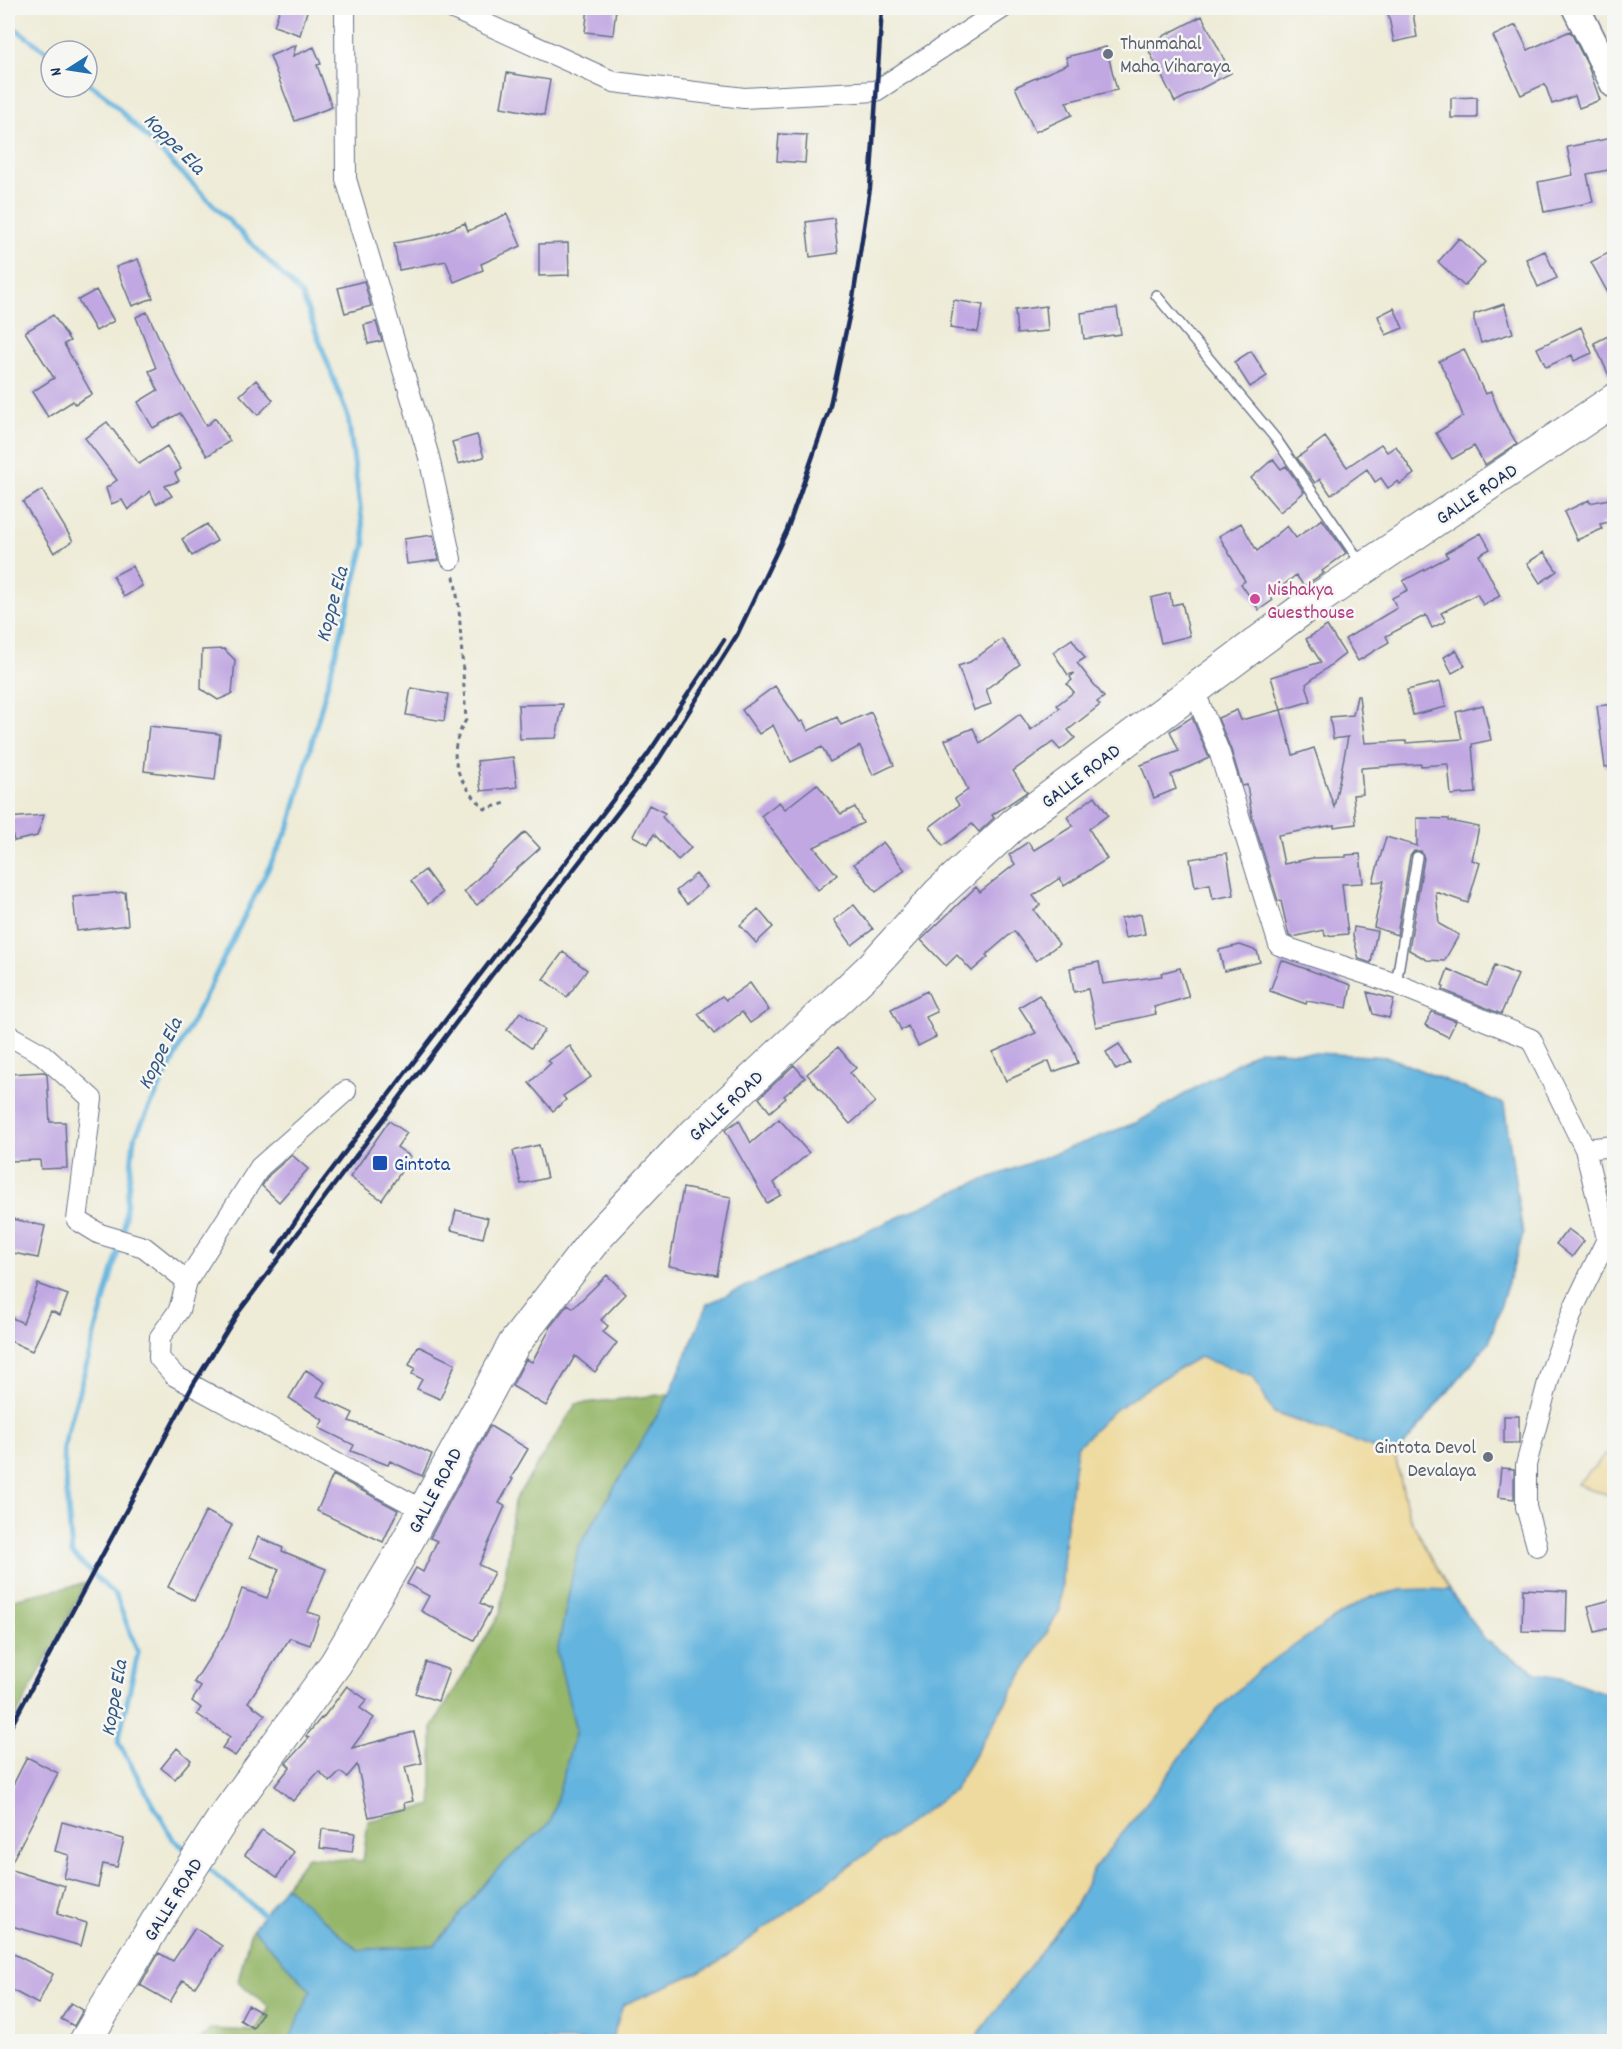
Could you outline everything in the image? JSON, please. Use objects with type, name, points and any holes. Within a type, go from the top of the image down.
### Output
[{"type":"highway","name":"GALLE ROAD","points":[[86,2042],[157,1921],[222,1820],[336,1663],[400,1553],[514,1344],[596,1238],[671,1158],[871,968],[939,893],[1014,824],[1300,611],[1614,400]]},
{"type":"main road","points":[[1576,8],[1614,84]]},
{"type":"street","points":[[345,8],[346,179],[429,457],[451,559]]},
{"type":"street","points":[[451,8],[614,82],[744,98],[876,91],[1003,8]]},
{"type":"street","points":[[1194,690],[1220,754],[1279,945],[1396,984],[1531,1039],[1585,1149],[1607,1239],[1575,1305],[1551,1371],[1526,1465],[1526,1507],[1537,1546]]},
{"type":"street","points":[[8,1035],[42,1054],[92,1099],[77,1220],[100,1234],[144,1247],[187,1281]]},
{"type":"street","points":[[346,1091],[260,1167],[187,1281],[178,1310],[160,1337],[159,1358],[175,1376],[423,1510]]},
{"type":"street","points":[[1585,1149],[1614,1146]]},
{"type":"lane","points":[[1156,295],[1276,439],[1364,567]]},
{"type":"lane","points":[[1396,984],[1417,857]]},
{"type":"path","points":[[451,559],[459,608],[466,720],[456,735],[454,762],[469,792],[485,808],[506,803]]},
{"type":"green space","points":[[670,1394],[578,1548],[557,1653],[576,1730],[550,1823],[496,1870],[435,1945],[358,1950],[285,1886],[307,1857],[363,1861],[368,1821],[432,1805],[432,1728],[501,1612],[514,1501],[576,1404]]},
{"type":"green space","points":[[86,1583],[8,1732],[8,1600]]},
{"type":"green space","points":[[253,1929],[311,1991],[289,2041],[197,2042],[211,2029],[255,2031],[269,2008],[238,1982]]},
{"type":"sand","points":[[1199,1357],[1253,1376],[1273,1413],[1395,1456],[1409,1516],[1449,1590],[1401,1590],[1371,1597],[1347,1610],[1260,1669],[1211,1716],[1094,1869],[1074,1908],[973,2041],[611,2042],[623,2005],[714,1965],[954,1790],[1060,1610],[1065,1535],[1077,1447],[1112,1412]]},
{"type":"sand","points":[[1614,1447],[1614,1497],[1577,1484]]},
{"type":"water","points":[[1259,1050],[1388,1057],[1504,1104],[1523,1235],[1489,1342],[1395,1456],[1273,1412],[1253,1376],[1199,1357],[1112,1412],[1077,1447],[1065,1535],[1060,1610],[954,1790],[714,1965],[623,2005],[611,2041],[289,2041],[311,1991],[253,1929],[285,1886],[358,1950],[435,1945],[496,1870],[550,1823],[576,1730],[557,1653],[578,1548],[670,1394],[707,1304],[965,1187],[1138,1122]]},
{"type":"water","points":[[1401,1590],[1449,1590],[1485,1639],[1538,1673],[1561,1677],[1607,1694],[1614,1694],[1614,2041],[973,2041],[1074,1908],[1094,1869],[1211,1716],[1260,1669],[1347,1610],[1371,1597]]},
{"type":"building","points":[[280,8],[308,8],[300,35],[274,26]]},
{"type":"building","points":[[588,8],[616,8],[613,35],[585,32]]},
{"type":"building","points":[[1387,8],[1412,8],[1417,37],[1394,42]]},
{"type":"building","points":[[1202,16],[1231,73],[1175,102],[1146,45]]},
{"type":"building","points":[[1516,25],[1528,50],[1570,31],[1588,66],[1600,100],[1579,108],[1575,96],[1552,104],[1545,84],[1521,95],[1493,36]]},
{"type":"building","points":[[296,45],[293,56],[314,47],[321,64],[317,65],[332,107],[295,121],[270,56]]},
{"type":"building","points":[[1106,47],[1117,90],[1066,102],[1072,115],[1035,132],[1015,87],[1068,64],[1066,57]]},
{"type":"building","points":[[507,73],[550,80],[544,115],[501,107]]},
{"type":"building","points":[[1477,97],[1477,118],[1451,118],[1451,98]]},
{"type":"building","points":[[779,134],[807,135],[805,163],[777,161]]},
{"type":"building","points":[[1612,138],[1614,169],[1587,174],[1593,202],[1544,212],[1538,182],[1573,175],[1567,147]]},
{"type":"building","points":[[507,214],[521,246],[481,264],[483,270],[454,282],[446,261],[399,270],[394,243],[433,236],[465,223],[468,231]]},
{"type":"building","points":[[834,218],[838,253],[810,257],[806,222]]},
{"type":"building","points":[[1459,238],[1485,262],[1464,286],[1438,262]]},
{"type":"building","points":[[568,243],[569,275],[539,276],[539,244]]},
{"type":"building","points":[[1614,250],[1614,304],[1591,262]]},
{"type":"building","points":[[1545,251],[1557,278],[1538,287],[1526,259]]},
{"type":"building","points":[[138,259],[153,298],[132,306],[116,267]]},
{"type":"building","points":[[364,281],[371,306],[345,313],[338,288]]},
{"type":"building","points":[[96,290],[114,321],[96,331],[78,300]]},
{"type":"building","points":[[954,300],[983,305],[978,332],[950,328]]},
{"type":"building","points":[[1504,304],[1513,333],[1481,343],[1474,314]]},
{"type":"building","points":[[1046,306],[1048,331],[1017,334],[1015,310]]},
{"type":"building","points":[[1117,308],[1121,334],[1084,339],[1081,313]]},
{"type":"building","points":[[1394,308],[1403,328],[1386,335],[1378,316]]},
{"type":"building","points":[[147,312],[175,372],[206,426],[215,418],[230,441],[207,456],[180,413],[153,428],[138,402],[158,390],[149,371],[156,368],[136,317]]},
{"type":"building","points":[[53,315],[70,341],[64,344],[92,394],[75,404],[73,401],[48,417],[32,392],[54,378],[25,332]]},
{"type":"building","points":[[376,322],[382,341],[368,344],[364,325]]},
{"type":"building","points":[[1581,327],[1592,353],[1574,361],[1572,355],[1546,367],[1537,348]]},
{"type":"building","points":[[1614,333],[1614,382],[1612,382],[1594,343]]},
{"type":"building","points":[[1464,349],[1485,394],[1491,392],[1501,417],[1517,444],[1485,465],[1474,446],[1452,459],[1436,433],[1463,416],[1439,361]]},
{"type":"building","points":[[1251,351],[1267,376],[1250,387],[1234,362]]},
{"type":"building","points":[[256,380],[273,400],[258,415],[240,395]]},
{"type":"building","points":[[107,422],[139,464],[167,446],[181,469],[175,473],[179,481],[165,486],[172,496],[156,504],[150,491],[128,510],[122,500],[111,504],[106,488],[117,480],[85,438]]},
{"type":"building","points":[[477,435],[484,457],[458,464],[452,442]]},
{"type":"building","points":[[1325,437],[1347,467],[1381,444],[1387,452],[1396,446],[1414,474],[1400,484],[1398,481],[1388,488],[1381,478],[1375,482],[1367,469],[1331,495],[1320,479],[1315,483],[1297,458]]},
{"type":"building","points":[[1273,459],[1281,469],[1286,466],[1304,492],[1280,512],[1251,478]]},
{"type":"building","points":[[42,490],[73,541],[54,553],[23,502]]},
{"type":"building","points":[[1614,498],[1614,521],[1600,524],[1602,529],[1577,540],[1564,512],[1589,500],[1590,503]]},
{"type":"building","points":[[1322,519],[1346,553],[1322,571],[1324,573],[1304,586],[1296,575],[1270,596],[1273,600],[1259,610],[1241,584],[1245,581],[1219,536],[1241,523],[1257,551],[1287,526],[1296,538]]},
{"type":"building","points":[[207,524],[217,541],[192,556],[182,539]]},
{"type":"building","points":[[1481,533],[1490,549],[1479,555],[1500,596],[1483,605],[1477,594],[1441,613],[1446,621],[1432,628],[1426,615],[1386,636],[1389,642],[1358,661],[1345,639],[1397,608],[1392,598],[1408,590],[1403,581],[1448,557],[1445,553]]},
{"type":"building","points":[[433,535],[439,560],[407,564],[404,539]]},
{"type":"building","points":[[1544,552],[1557,571],[1540,583],[1527,563]]},
{"type":"building","points":[[132,566],[142,586],[124,597],[113,576]]},
{"type":"building","points":[[1170,593],[1172,605],[1182,603],[1190,636],[1161,643],[1151,598]]},
{"type":"building","points":[[1327,626],[1345,654],[1306,684],[1311,701],[1281,710],[1271,677],[1321,662],[1306,639]]},
{"type":"building","points":[[1002,639],[1020,664],[986,689],[991,704],[974,710],[958,666],[970,662]]},
{"type":"building","points":[[1072,639],[1085,658],[1077,663],[1104,697],[1097,702],[1100,705],[1068,730],[1075,738],[1060,750],[1053,742],[1013,771],[1027,792],[992,815],[994,818],[979,832],[972,824],[943,846],[930,827],[959,805],[955,799],[968,790],[945,740],[973,728],[980,743],[1020,714],[1031,730],[1060,708],[1057,705],[1074,692],[1067,684],[1075,673],[1068,675],[1053,652]]},
{"type":"building","points":[[224,649],[235,660],[232,694],[218,700],[201,689],[202,650]]},
{"type":"building","points":[[1456,650],[1465,666],[1452,673],[1444,657]]},
{"type":"building","points":[[1440,682],[1446,707],[1413,715],[1407,690]]},
{"type":"building","points":[[775,686],[800,722],[803,721],[808,731],[837,717],[841,725],[871,712],[894,765],[873,775],[860,746],[830,762],[822,747],[791,762],[773,725],[759,734],[742,710]]},
{"type":"building","points":[[411,688],[448,694],[444,721],[406,715]]},
{"type":"building","points":[[1357,696],[1359,696],[1365,743],[1462,739],[1456,712],[1483,705],[1491,740],[1472,744],[1476,793],[1451,795],[1448,764],[1361,768],[1363,794],[1353,795],[1356,824],[1334,827],[1334,825],[1278,835],[1284,864],[1312,858],[1346,857],[1346,855],[1360,854],[1363,883],[1342,884],[1348,934],[1325,936],[1324,930],[1289,936],[1281,901],[1278,901],[1252,816],[1247,785],[1242,786],[1218,718],[1237,710],[1241,720],[1281,710],[1293,755],[1314,748],[1334,807],[1348,737],[1333,739],[1330,717],[1353,715]]},
{"type":"building","points":[[563,704],[556,738],[520,739],[518,705]]},
{"type":"building","points":[[1614,704],[1614,766],[1605,767],[1597,706]]},
{"type":"building","points":[[1192,717],[1209,758],[1171,775],[1176,789],[1154,798],[1141,765],[1179,751],[1170,731]]},
{"type":"building","points":[[149,726],[220,734],[215,780],[144,771]]},
{"type":"building","points":[[513,757],[517,787],[481,791],[477,761]]},
{"type":"building","points":[[817,784],[841,814],[855,807],[863,823],[814,847],[837,875],[818,890],[761,816],[779,802],[785,809]]},
{"type":"building","points":[[1095,796],[1108,815],[1089,829],[1107,859],[1064,886],[1060,878],[1033,896],[1040,905],[1034,910],[1059,944],[1036,961],[1014,931],[986,955],[988,957],[972,971],[957,955],[946,966],[921,940],[976,887],[980,892],[1015,864],[1009,855],[1028,842],[1034,850],[1073,826],[1067,817]]},
{"type":"building","points":[[649,805],[665,813],[662,817],[691,848],[678,860],[654,834],[648,844],[633,836]]},
{"type":"building","points":[[44,815],[37,836],[14,841],[8,818]]},
{"type":"building","points":[[1417,818],[1449,819],[1449,821],[1479,827],[1472,860],[1480,863],[1468,903],[1436,892],[1439,924],[1459,935],[1444,961],[1427,960],[1409,950],[1424,858],[1421,851],[1414,851],[1410,856],[1397,935],[1374,927],[1384,881],[1373,882],[1386,837],[1417,846]]},
{"type":"building","points":[[525,832],[540,848],[477,905],[464,892]]},
{"type":"building","points":[[883,842],[905,870],[876,892],[854,864]]},
{"type":"building","points":[[1227,853],[1234,895],[1213,899],[1210,884],[1195,887],[1190,859]]},
{"type":"building","points":[[425,870],[442,893],[428,904],[411,881]]},
{"type":"building","points":[[696,874],[707,887],[687,904],[676,891]]},
{"type":"building","points":[[125,892],[128,925],[77,931],[73,897]]},
{"type":"building","points":[[854,905],[873,929],[852,945],[834,920]]},
{"type":"building","points":[[758,909],[773,927],[756,943],[740,925]]},
{"type":"building","points":[[1141,914],[1145,934],[1125,938],[1121,918]]},
{"type":"building","points":[[1354,927],[1377,931],[1371,963],[1359,959],[1353,936]]},
{"type":"building","points":[[1240,945],[1257,951],[1260,962],[1224,971],[1219,950]]},
{"type":"building","points":[[563,952],[587,970],[567,997],[543,979]]},
{"type":"building","points":[[1281,960],[1351,985],[1347,1008],[1307,1001],[1306,1004],[1270,991]]},
{"type":"building","points":[[1099,962],[1103,984],[1162,976],[1161,973],[1180,968],[1189,997],[1154,1007],[1156,1014],[1096,1027],[1088,989],[1074,992],[1070,968]]},
{"type":"building","points":[[1495,965],[1518,975],[1501,1014],[1443,990],[1442,985],[1448,969],[1486,986]]},
{"type":"building","points":[[750,983],[769,1010],[750,1023],[742,1012],[714,1034],[698,1014],[722,996],[726,1000]]},
{"type":"building","points":[[927,991],[937,1012],[926,1017],[936,1037],[918,1046],[908,1026],[901,1030],[891,1009]]},
{"type":"building","points":[[1367,992],[1394,999],[1389,1018],[1373,1014]]},
{"type":"building","points":[[1039,995],[1072,1046],[1078,1063],[1053,1072],[1049,1061],[1006,1081],[993,1052],[1036,1033],[1019,1007]]},
{"type":"building","points":[[520,1012],[545,1030],[531,1048],[507,1030]]},
{"type":"building","points":[[1432,1012],[1456,1021],[1448,1037],[1425,1025]]},
{"type":"building","points":[[1119,1044],[1130,1063],[1116,1070],[1106,1052]]},
{"type":"building","points":[[570,1046],[591,1077],[563,1096],[566,1100],[553,1111],[529,1083],[551,1063],[548,1061]]},
{"type":"building","points":[[838,1047],[856,1068],[850,1073],[875,1102],[850,1124],[807,1074]]},
{"type":"building","points":[[794,1065],[805,1078],[770,1112],[759,1098]]},
{"type":"building","points":[[44,1072],[47,1074],[50,1122],[65,1122],[67,1168],[41,1169],[40,1160],[8,1161],[8,1074]]},
{"type":"building","points":[[779,1119],[809,1153],[774,1183],[781,1195],[767,1203],[725,1130],[739,1120],[751,1143]]},
{"type":"building","points":[[389,1121],[407,1133],[397,1147],[411,1157],[382,1200],[350,1177]]},
{"type":"building","points":[[539,1145],[547,1178],[521,1184],[513,1151]]},
{"type":"building","points":[[292,1155],[308,1169],[279,1202],[262,1186],[269,1175]]},
{"type":"building","points":[[683,1188],[731,1197],[717,1275],[669,1266]]},
{"type":"building","points":[[456,1210],[488,1218],[483,1238],[451,1230]]},
{"type":"building","points":[[8,1218],[45,1226],[38,1258],[8,1252]]},
{"type":"building","points":[[1568,1229],[1584,1241],[1572,1257],[1556,1244]]},
{"type":"building","points":[[607,1275],[626,1294],[601,1320],[608,1326],[603,1332],[617,1343],[595,1372],[575,1356],[546,1406],[512,1386],[526,1359],[532,1362],[549,1328],[568,1304],[573,1308]]},
{"type":"building","points":[[38,1284],[68,1295],[60,1315],[51,1311],[32,1351],[8,1340],[8,1316],[23,1323]]},
{"type":"building","points":[[418,1346],[455,1364],[440,1399],[417,1389],[422,1379],[412,1374],[415,1368],[409,1365]]},
{"type":"building","points":[[306,1370],[325,1382],[317,1396],[353,1413],[349,1421],[400,1439],[432,1454],[422,1476],[390,1461],[388,1465],[351,1451],[354,1445],[319,1428],[323,1420],[289,1398]]},
{"type":"building","points":[[1504,1416],[1519,1416],[1519,1443],[1504,1443]]},
{"type":"building","points":[[490,1426],[528,1449],[499,1503],[505,1506],[479,1565],[494,1572],[480,1603],[491,1609],[474,1640],[421,1611],[429,1596],[407,1584],[416,1568],[423,1572],[437,1541],[430,1538]]},
{"type":"building","points":[[1501,1468],[1514,1469],[1514,1499],[1498,1497]]},
{"type":"building","points":[[333,1475],[398,1510],[383,1542],[317,1511]]},
{"type":"building","points":[[206,1511],[232,1525],[194,1601],[168,1587]]},
{"type":"building","points":[[258,1537],[283,1548],[282,1551],[326,1569],[308,1612],[320,1616],[310,1645],[290,1638],[248,1702],[265,1715],[235,1756],[222,1748],[230,1737],[197,1714],[201,1708],[192,1701],[201,1687],[194,1682],[228,1628],[242,1589],[267,1598],[279,1569],[250,1557]]},
{"type":"building","points":[[1523,1589],[1567,1591],[1566,1632],[1522,1631]]},
{"type":"building","points":[[1614,1599],[1614,1627],[1595,1632],[1588,1606]]},
{"type":"building","points":[[426,1662],[449,1670],[438,1701],[415,1693]]},
{"type":"building","points":[[347,1686],[367,1700],[360,1708],[374,1718],[352,1748],[414,1732],[422,1763],[405,1767],[413,1801],[404,1803],[405,1809],[369,1817],[357,1765],[347,1777],[340,1772],[330,1782],[319,1771],[293,1801],[275,1786],[290,1767],[286,1763],[309,1738],[306,1736]]},
{"type":"building","points":[[177,1748],[191,1760],[175,1779],[161,1768]]},
{"type":"building","points":[[27,1757],[58,1773],[8,1869],[8,1795]]},
{"type":"building","points":[[62,1822],[124,1839],[117,1867],[103,1864],[98,1887],[64,1878],[69,1855],[55,1851]]},
{"type":"building","points":[[322,1829],[355,1833],[352,1852],[320,1848]]},
{"type":"building","points":[[262,1830],[294,1852],[277,1877],[245,1855]]},
{"type":"building","points":[[8,1869],[65,1886],[57,1914],[87,1923],[81,1946],[8,1925]]},
{"type":"building","points":[[195,1928],[222,1946],[195,1987],[183,1980],[170,2002],[140,1985],[159,1953],[173,1961]]},
{"type":"building","points":[[8,1951],[53,1974],[38,2004],[8,1988]]},
{"type":"building","points":[[71,2003],[83,2010],[74,2026],[61,2019]]},
{"type":"building","points":[[248,2005],[262,2013],[253,2028],[240,2020]]},
{"type":"waterway","name":"Koppe Ela","points":[[8,23],[39,46]]},
{"type":"waterway","name":"Koppe Ela","points":[[99,91],[302,295],[348,417],[365,543],[290,825],[134,1139],[123,1236]]},
{"type":"waterway","name":"Koppe Ela","points":[[120,1245],[63,1448],[72,1554],[116,1596],[138,1653],[118,1742],[173,1839],[189,1852]]},
{"type":"waterway","name":"Koppe Ela","points":[[205,1866],[269,1919]]},
{"type":"railway","points":[[8,1732],[193,1385],[238,1313],[491,976],[657,762],[737,635],[787,530],[829,410],[853,298],[870,188],[882,8]]},
{"type":"railway","points":[[275,1252],[314,1193],[648,754],[724,640]]},
{"type":"place","name":"Thunmahal Maha Viharaya","points":[[1108,54]]},
{"type":"place","name":"Nishakya Guesthouse","points":[[1255,599]]},
{"type":"place","name":"Gintota","points":[[380,1163]]},
{"type":"place","name":"Gintota Devol Devalaya","points":[[1488,1457]]}]
